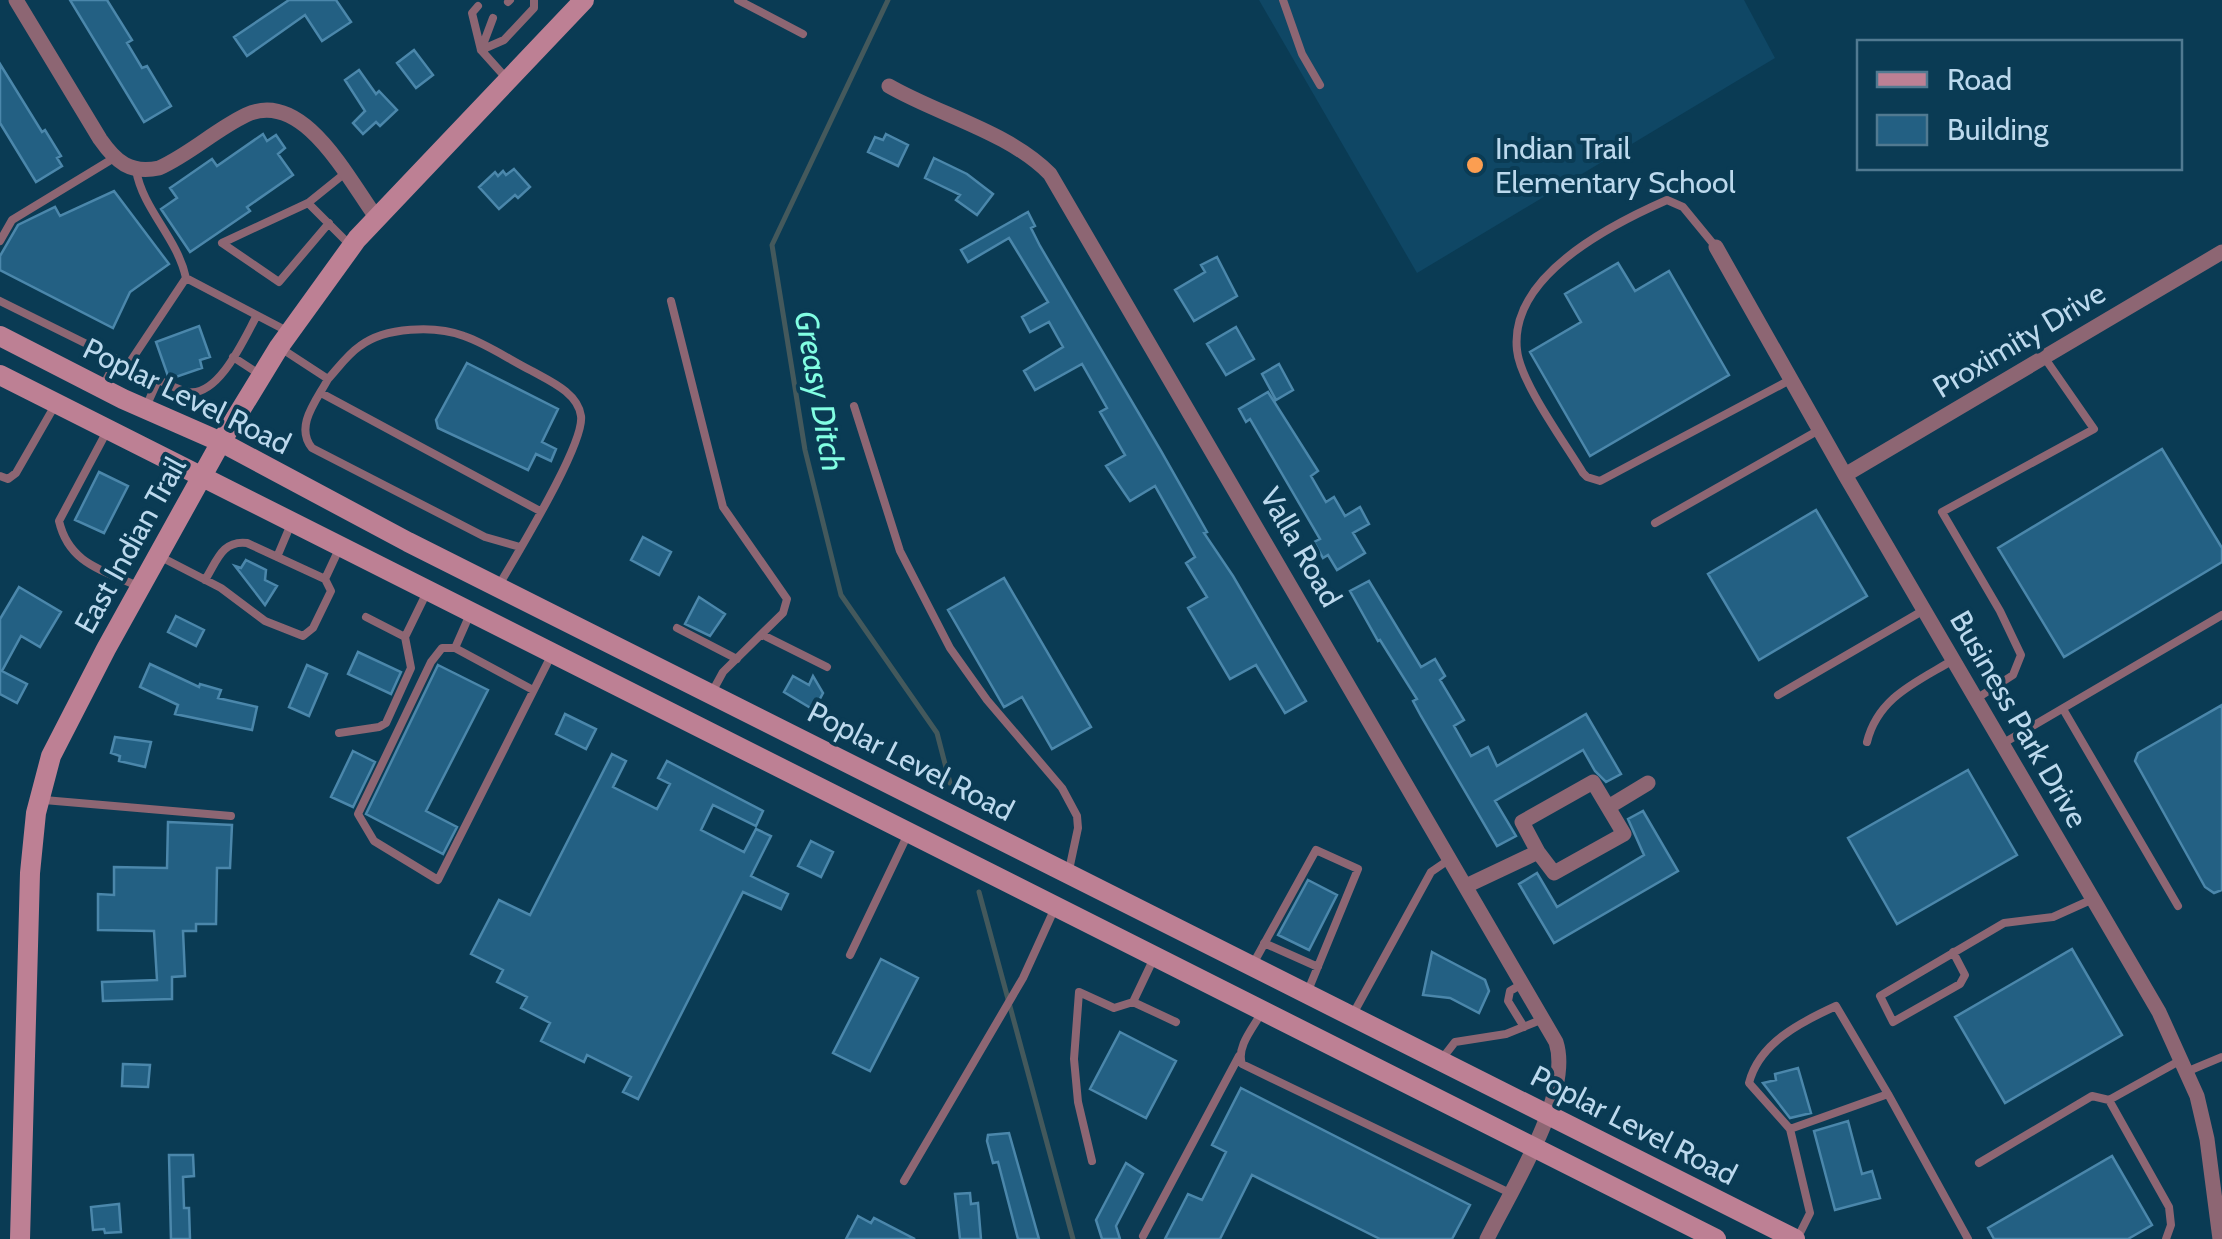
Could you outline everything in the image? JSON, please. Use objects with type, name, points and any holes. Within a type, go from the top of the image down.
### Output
[{"type":"main road","name":"East Indian Trail","points":[[20,1239],[30,873],[40,800],[51,756],[221,442],[284,340],[376,217],[584,0]]},
{"type":"main road","name":"Poplar Level Road","points":[[0,336],[145,409],[221,442],[498,587],[1796,1239]]},
{"type":"main road","points":[[1,377],[1716,1239]]},
{"type":"street","points":[[16,0],[114,158],[136,170],[158,168],[246,115],[274,109],[303,121],[376,217]]},
{"type":"street","name":"Valla Road","points":[[889,86],[974,126],[1031,158],[1050,174],[1542,1019],[1561,1056],[1557,1090],[1487,1239]]},
{"type":"street","name":"Business Park Drive","points":[[1716,247],[2160,1012],[2197,1096],[2207,1139],[2220,1239]]},
{"type":"street","name":"Proximity Drive","points":[[1845,475],[2222,252]]},
{"type":"street","points":[[1593,782],[1610,806],[1624,834],[1554,873],[1522,822],[1593,782]]},
{"type":"street","points":[[1610,806],[1648,782]]},
{"type":"street","points":[[1466,886],[1538,852]]},
{"type":"lane","points":[[481,50],[504,40],[534,8],[534,0]]},
{"type":"lane","points":[[738,0],[802,34]]},
{"type":"lane","points":[[1283,0],[1302,54],[1320,85]]},
{"type":"lane","points":[[478,6],[472,13],[481,50],[508,80]]},
{"type":"lane","points":[[481,50],[493,18]]},
{"type":"lane","points":[[0,241],[12,220],[114,158]]},
{"type":"lane","points":[[128,365],[186,278],[181,255],[140,192],[136,170]]},
{"type":"lane","points":[[329,223],[279,282],[222,243],[308,203],[344,174]]},
{"type":"lane","points":[[1716,247],[1683,207],[1667,200],[1635,214],[1560,262],[1525,300],[1518,320],[1516,351],[1527,380],[1587,478],[1600,481],[1790,380]]},
{"type":"lane","points":[[308,203],[352,246]]},
{"type":"lane","points":[[186,278],[256,317],[328,379]]},
{"type":"lane","points":[[0,301],[192,393],[209,387],[233,357],[256,317]]},
{"type":"lane","points":[[672,301],[722,507],[787,599],[783,612],[723,672],[711,694]]},
{"type":"lane","points":[[498,587],[540,511],[566,463],[582,419],[578,405],[560,387],[464,336],[438,330],[402,331],[368,340],[356,348],[328,379],[304,424],[304,439],[312,448],[484,537],[520,547]]},
{"type":"lane","points":[[233,357],[262,375]]},
{"type":"lane","points":[[1976,698],[2013,675],[2021,656],[2000,610],[1942,512],[2094,428],[2044,357]]},
{"type":"lane","points":[[102,388],[117,360]]},
{"type":"lane","points":[[145,409],[158,380]]},
{"type":"lane","points":[[321,393],[540,511]]},
{"type":"lane","points":[[0,476],[8,480],[16,474],[56,403]]},
{"type":"lane","points":[[854,406],[900,551],[950,648],[987,700],[1062,788],[1077,816],[1068,874]]},
{"type":"lane","points":[[108,429],[59,521],[64,543],[82,560],[142,588]]},
{"type":"lane","points":[[1655,523],[1819,430]]},
{"type":"lane","points":[[276,556],[292,522]]},
{"type":"lane","points":[[160,556],[205,580],[265,621],[302,636],[313,628],[331,592],[325,579],[247,543],[226,545],[205,580]]},
{"type":"lane","points":[[325,579],[340,546]]},
{"type":"lane","points":[[339,733],[386,723],[411,668],[405,637],[428,590]]},
{"type":"lane","points":[[1778,696],[1924,610]]},
{"type":"lane","points":[[455,648],[471,612]]},
{"type":"lane","points":[[2002,744],[2222,615]]},
{"type":"lane","points":[[366,617],[405,637]]},
{"type":"lane","points":[[678,628],[736,659]]},
{"type":"lane","points":[[763,635],[827,667]]},
{"type":"lane","points":[[532,690],[455,648],[442,648],[431,662],[358,814],[374,841],[438,880],[552,654]]},
{"type":"lane","points":[[1867,742],[1882,707],[1891,697],[1953,660]]},
{"type":"lane","points":[[2063,709],[2178,906]]},
{"type":"lane","points":[[40,800],[231,816]]},
{"type":"lane","points":[[850,955],[909,832]]},
{"type":"lane","points":[[1252,966],[1316,850],[1358,869],[1307,994]]},
{"type":"lane","points":[[1352,1016],[1431,872],[1450,858]]},
{"type":"lane","points":[[1953,952],[1964,976],[1960,984],[1893,1022],[1880,996],[1953,952],[2004,923],[2053,917],[2093,899]]},
{"type":"lane","points":[[904,1181],[1020,984],[1056,906]]},
{"type":"lane","points":[[1264,942],[1318,967]]},
{"type":"lane","points":[[1133,1002],[1155,956]]},
{"type":"lane","points":[[1522,984],[1510,991],[1508,1001],[1524,1026]]},
{"type":"lane","points":[[1092,1161],[1078,1102],[1073,1056],[1079,992],[1114,1008],[1133,1002],[1176,1022]]},
{"type":"lane","points":[[1796,1239],[1810,1213],[1790,1129],[1749,1083],[1753,1066],[1783,1034],[1836,1006],[1968,1239]]},
{"type":"lane","points":[[1143,1236],[1263,1010]]},
{"type":"lane","points":[[1440,1061],[1450,1044],[1506,1034],[1542,1019]]},
{"type":"lane","points":[[1239,1056],[1242,1064],[1510,1193]]},
{"type":"lane","points":[[1979,1163],[2092,1096],[2110,1100],[2183,1066],[2222,1057]]},
{"type":"lane","points":[[1790,1129],[1888,1094]]},
{"type":"lane","points":[[2110,1100],[2164,1194],[2171,1224],[2166,1239]]},
{"type":"shaded area","name":"Indian Trail Elementary School","points":[[1259,0],[1744,0],[1775,58],[1417,273]]},
{"type":"building","points":[[70,0],[107,0],[132,40],[127,43],[142,68],[147,66],[171,106],[144,122]]},
{"type":"building","points":[[289,0],[336,0],[351,22],[322,41],[305,15],[247,56],[234,37]]},
{"type":"building","points":[[414,50],[433,75],[416,88],[397,63]]},
{"type":"building","points":[[0,64],[61,156],[57,158],[62,166],[36,182],[0,123]]},
{"type":"building","points":[[359,70],[376,94],[379,91],[397,110],[380,126],[376,122],[363,134],[353,123],[365,111],[345,80]]},
{"type":"building","points":[[263,134],[267,141],[276,135],[285,148],[278,154],[293,175],[247,207],[250,211],[190,252],[161,209],[177,198],[170,188],[212,159],[217,166]]},
{"type":"building","points":[[886,134],[908,145],[898,166],[868,152],[875,137],[883,140]]},
{"type":"building","points":[[934,158],[967,174],[993,194],[977,215],[956,200],[960,195],[925,178]]},
{"type":"building","points":[[514,169],[530,187],[499,209],[479,187],[495,172],[498,176],[503,171],[506,175]]},
{"type":"building","points":[[114,191],[169,264],[130,292],[113,328],[0,270],[0,256],[18,225],[55,207],[60,216]]},
{"type":"building","points":[[1028,212],[1040,246],[1161,451],[1207,532],[1204,533],[1306,701],[1285,713],[1256,665],[1230,679],[1188,608],[1207,597],[1186,563],[1195,557],[1155,486],[1130,501],[1106,466],[1125,455],[1100,412],[1107,408],[1082,364],[1035,390],[1024,371],[1063,347],[1049,322],[1030,332],[1022,317],[1048,302],[1009,238],[968,262],[961,250]]},
{"type":"building","points":[[1217,257],[1237,296],[1194,321],[1175,290],[1205,272],[1201,265]]},
{"type":"building","points":[[1618,263],[1635,291],[1669,271],[1729,375],[1590,456],[1530,352],[1581,322],[1565,294]]},
{"type":"building","points":[[199,326],[210,357],[200,360],[202,368],[173,378],[168,376],[156,342]]},
{"type":"building","points":[[1236,327],[1254,359],[1226,375],[1207,344]]},
{"type":"building","points":[[467,363],[558,409],[542,442],[556,449],[551,461],[536,454],[528,470],[438,428],[436,420]]},
{"type":"building","points":[[1279,364],[1293,390],[1276,400],[1262,374]]},
{"type":"building","points":[[1268,392],[1318,471],[1311,476],[1326,502],[1334,497],[1345,516],[1360,507],[1369,524],[1353,533],[1365,553],[1337,570],[1328,555],[1323,558],[1314,542],[1320,539],[1250,419],[1246,422],[1239,409]]},
{"type":"building","points":[[2162,449],[2222,548],[2222,562],[2064,657],[1998,548]]},
{"type":"building","points":[[99,472],[128,486],[104,533],[75,520]]},
{"type":"building","points":[[1816,510],[1867,596],[1759,660],[1708,574]]},
{"type":"building","points":[[643,537],[671,552],[659,575],[631,560]]},
{"type":"building","points":[[246,560],[266,570],[265,580],[277,586],[265,605],[235,566],[241,568]]},
{"type":"building","points":[[1004,578],[1091,727],[1052,749],[1022,697],[1004,707],[948,610]]},
{"type":"building","points":[[1369,581],[1421,667],[1435,659],[1445,676],[1440,680],[1464,720],[1454,726],[1471,756],[1488,747],[1497,766],[1586,714],[1621,774],[1606,782],[1583,750],[1495,801],[1516,836],[1497,846],[1421,716],[1413,701],[1417,699],[1350,591]]},
{"type":"building","points":[[19,587],[61,612],[40,647],[21,636],[2,671],[27,684],[17,703],[0,694],[0,619]]},
{"type":"building","points":[[699,597],[725,614],[710,636],[685,624]]},
{"type":"building","points":[[176,616],[204,630],[196,646],[168,632]]},
{"type":"building","points":[[358,652],[401,672],[391,694],[348,674]]},
{"type":"building","points":[[150,664],[199,687],[200,684],[221,690],[218,698],[257,707],[252,730],[175,714],[178,705],[140,687]]},
{"type":"building","points":[[307,665],[327,674],[309,716],[289,707]]},
{"type":"building","points":[[438,665],[488,690],[426,811],[457,827],[443,854],[366,814]]},
{"type":"building","points":[[793,676],[809,685],[813,676],[823,693],[814,710],[784,692]]},
{"type":"building","points":[[2222,705],[2222,890],[2214,893],[2205,887],[2135,761],[2138,753]]},
{"type":"building","points":[[565,714],[596,729],[586,749],[556,734]]},
{"type":"building","points":[[115,737],[151,742],[145,767],[119,761],[120,756],[111,753]]},
{"type":"building","points":[[353,751],[375,762],[353,807],[331,797]]},
{"type":"building","points":[[612,754],[626,761],[613,787],[657,809],[670,784],[658,778],[667,761],[763,811],[756,826],[713,805],[701,830],[744,852],[756,829],[771,836],[751,876],[788,894],[781,909],[743,892],[638,1099],[623,1092],[631,1077],[587,1055],[584,1062],[541,1041],[550,1023],[521,1008],[527,997],[497,982],[503,970],[471,954],[499,900],[530,915]]},
{"type":"building","points":[[1968,770],[2017,855],[1897,924],[1848,838]]},
{"type":"building","points":[[1643,811],[1678,871],[1554,943],[1519,884],[1537,873],[1557,907],[1644,855],[1628,819]]},
{"type":"building","points":[[168,822],[232,825],[230,868],[217,868],[216,924],[196,924],[196,931],[183,931],[185,976],[172,977],[172,999],[103,1001],[102,982],[157,980],[154,931],[98,930],[98,894],[114,895],[114,867],[167,868]]},
{"type":"building","points":[[811,841],[833,852],[821,877],[798,866]]},
{"type":"building","points":[[1308,880],[1337,895],[1309,950],[1278,935]]},
{"type":"building","points":[[2072,949],[2122,1035],[2005,1103],[1955,1017]]},
{"type":"building","points":[[1432,952],[1485,980],[1489,991],[1479,1013],[1450,998],[1423,995]]},
{"type":"building","points":[[881,959],[918,978],[870,1071],[833,1053]]},
{"type":"building","points":[[1120,1032],[1176,1061],[1146,1118],[1090,1089]]},
{"type":"building","points":[[123,1064],[150,1065],[148,1087],[122,1086]]},
{"type":"building","points":[[1798,1068],[1811,1113],[1790,1118],[1763,1083],[1776,1080],[1775,1074]]},
{"type":"building","points":[[1241,1088],[1470,1205],[1452,1239],[1380,1239],[1252,1175],[1220,1239],[1165,1239],[1188,1194],[1202,1200],[1226,1152],[1212,1145]]},
{"type":"building","points":[[1848,1121],[1862,1174],[1872,1171],[1880,1198],[1835,1210],[1814,1131]]},
{"type":"building","points":[[1009,1133],[1039,1239],[1018,1239],[998,1162],[993,1163],[988,1135]]},
{"type":"building","points":[[169,1155],[193,1155],[194,1176],[183,1177],[190,1239],[171,1239]]},
{"type":"building","points":[[2112,1156],[2152,1225],[2128,1239],[1994,1239],[1988,1228]]},
{"type":"building","points":[[1126,1163],[1143,1174],[1116,1226],[1120,1239],[1102,1239],[1096,1220]]},
{"type":"building","points":[[970,1193],[971,1204],[978,1203],[981,1239],[960,1239],[955,1194]]},
{"type":"building","points":[[119,1204],[121,1232],[93,1230],[91,1207]]},
{"type":"building","points":[[858,1216],[871,1223],[874,1218],[915,1239],[846,1239]]},
{"type":"waterway","name":"Greasy Ditch","points":[[888,0],[772,245],[805,450],[841,595],[937,733],[950,783]]},
{"type":"waterway","name":"Greasy Ditch","points":[[979,892],[1073,1239]]},
{"type":"place","name":"Indian Trail Elementary School","points":[[1475,165]]}]
